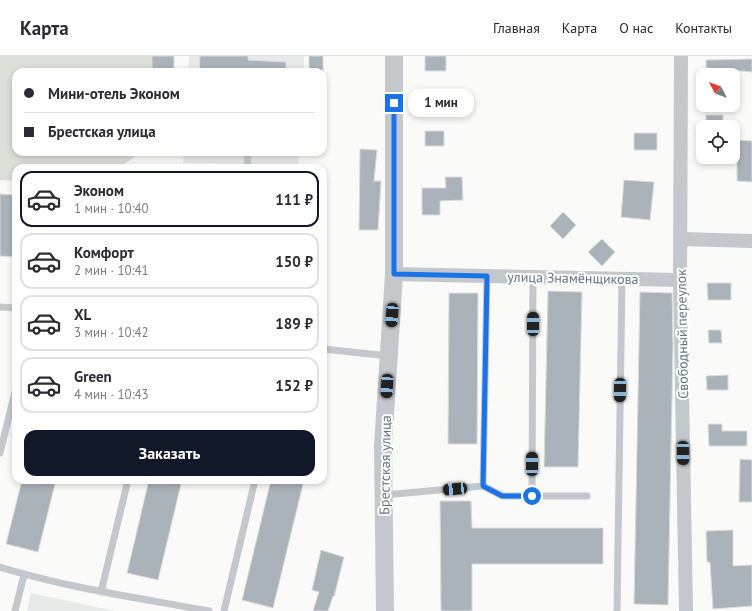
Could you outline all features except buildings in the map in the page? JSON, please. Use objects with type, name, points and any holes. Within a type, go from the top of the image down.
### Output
[{"type":"street","name":"Брестская улица","points":[[385,611],[383,446],[394,274],[394,56]]},
{"type":"street","name":"Свободный переулок","points":[[681,56],[680,280],[686,611]]},
{"type":"street","points":[[681,240],[752,241]]},
{"type":"street","name":"улица Знамёнщикова","points":[[394,274],[680,280]]},
{"type":"lane","points":[[483,486],[487,276]]},
{"type":"lane","points":[[532,496],[533,277]]},
{"type":"lane","points":[[618,611],[622,279]]},
{"type":"lane","points":[[0,307],[12,308]]},
{"type":"lane","points":[[327,349],[389,356]]},
{"type":"lane","points":[[0,453],[12,404]]},
{"type":"lane","points":[[101,592],[127,484]]},
{"type":"lane","points":[[224,611],[254,484]]},
{"type":"lane","points":[[383,495],[483,486],[502,496],[587,496]]},
{"type":"lane","points":[[0,567],[24,575],[101,592],[209,611]]},
{"type":"lane","points":[[15,611],[24,575]]},
{"type":"shaded area","points":[[0,56],[171,56],[170,68],[12,68],[12,156],[136,156],[124,164],[12,164],[12,181],[0,180]]},
{"type":"shaded area","points":[[189,56],[304,56],[304,68],[188,68]]},
{"type":"shaded area","points":[[184,156],[299,156],[298,164],[183,163]]},
{"type":"shaded area","points":[[31,593],[114,611],[27,611]]},
{"type":"route","points":[[394,103],[394,274],[487,276],[483,486],[502,496],[532,496]]}]
